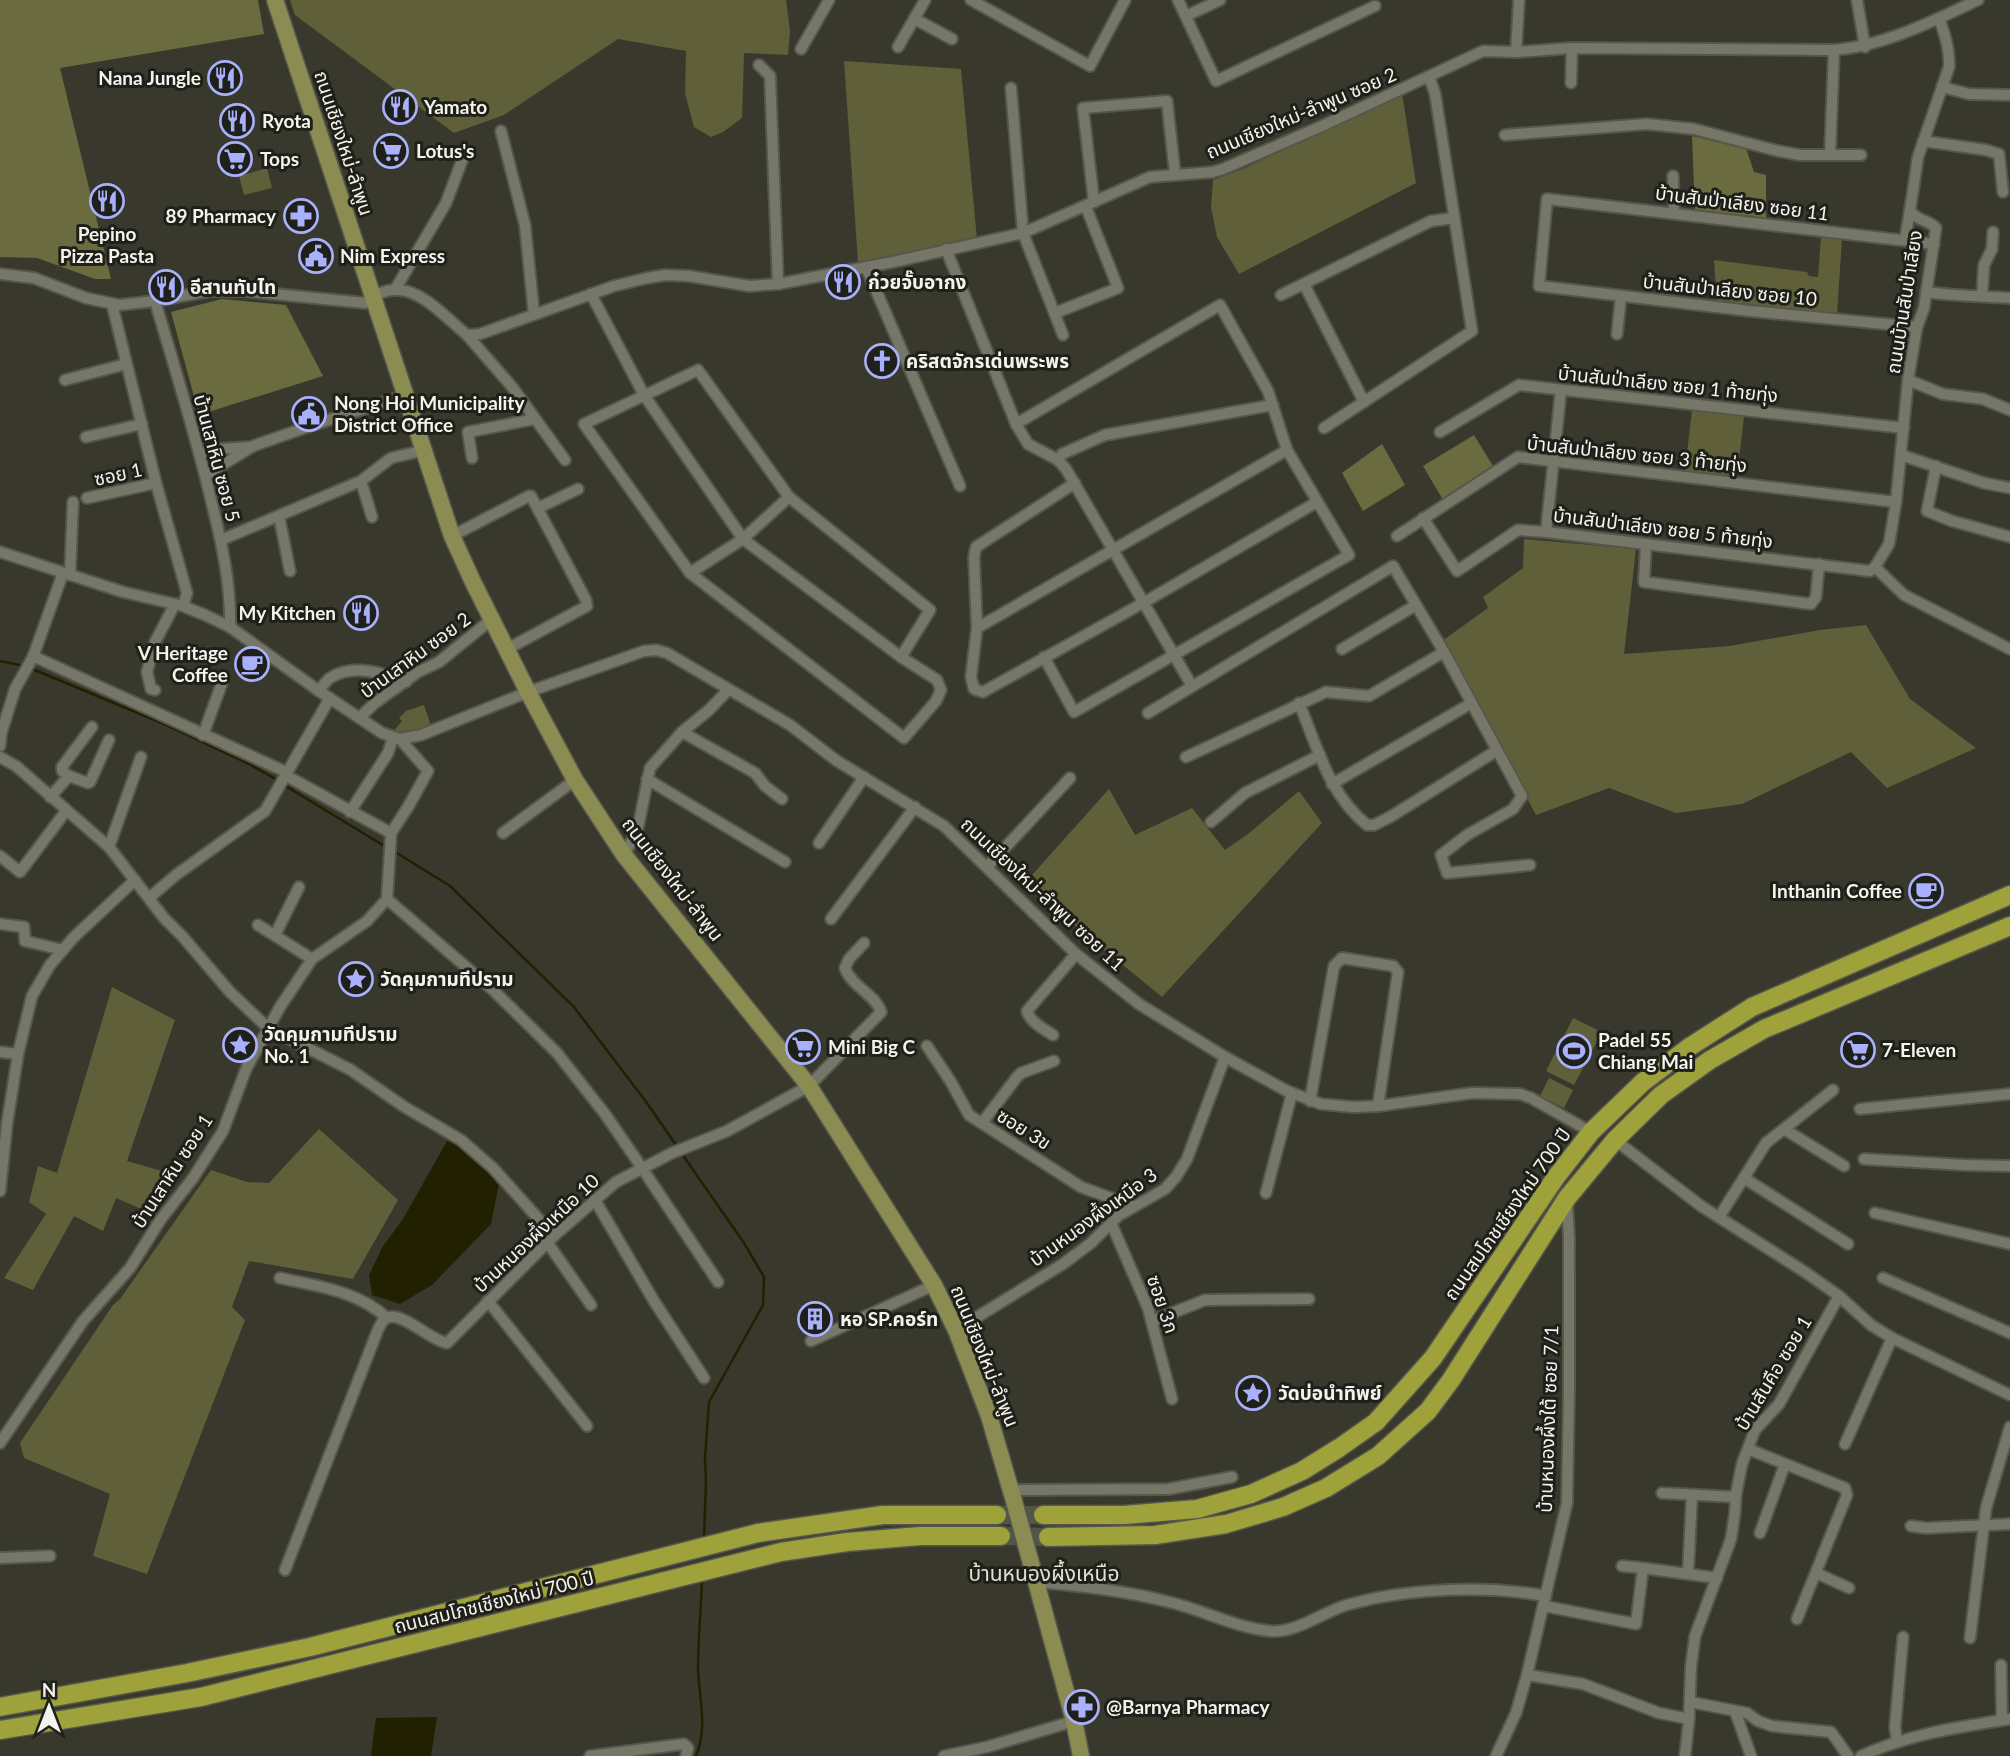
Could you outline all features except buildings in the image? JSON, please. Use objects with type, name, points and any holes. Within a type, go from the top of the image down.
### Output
[{"type":"main road","name":"ถนนเชียงใหม่-ลำพูน","points":[[275,0],[452,536],[528,692],[575,780],[624,855],[809,1086],[934,1285],[956,1330],[989,1416],[1011,1490],[1074,1721],[1081,1756]]},
{"type":"main road","name":"ถนนสมโภชเชียงใหม่ 700 ปี","points":[[1043,1515],[1124,1515],[1196,1509],[1251,1494],[1302,1471],[1339,1448],[1376,1422],[1433,1358],[1556,1177],[1591,1132],[1643,1082],[1690,1046],[1752,1007],[2010,895]]},
{"type":"main road","name":"ถนนสมโภชเชียงใหม่ 700 ปี","points":[[1048,1536],[1155,1535],[1226,1524],[1283,1507],[1326,1488],[1378,1456],[1428,1411],[1451,1380],[1567,1198],[1615,1140],[1661,1095],[1710,1060],[1764,1029],[2010,926]]},
{"type":"main road","name":"ถนนสมโภชเชียงใหม่ 700 ปี","points":[[0,1707],[187,1673],[310,1647],[758,1533],[883,1515],[997,1515]]},
{"type":"main road","name":"ถนนสมโภชเชียงใหม่ 700 ปี","points":[[0,1730],[201,1697],[781,1552],[847,1542],[920,1536],[1001,1536]]},
{"type":"street","points":[[801,49],[829,0]]},
{"type":"street","points":[[898,47],[925,0]]},
{"type":"street","points":[[971,0],[1090,66],[1125,0]]},
{"type":"street","points":[[1178,0],[1216,81],[1375,6]]},
{"type":"street","points":[[1186,16],[1220,0]]},
{"type":"street","points":[[1516,52],[1519,0]]},
{"type":"street","points":[[1857,0],[1865,47]]},
{"type":"street","name":"ถนนเชียงใหม่-ลำพูน ซอย 2","points":[[467,335],[480,334],[614,286],[665,275],[689,276],[749,286],[778,284],[1023,233],[1150,177],[1223,169],[1483,51],[1516,52],[1572,48],[1834,50],[1865,47],[1939,19],[1978,0]]},
{"type":"street","points":[[915,19],[952,39]]},
{"type":"street","name":"ถนนบ้านสันป่าเลียง","points":[[1875,567],[1889,544],[1896,502],[1908,380],[1917,327],[1924,308],[1934,244],[1935,226],[1915,218],[1910,210],[1918,157],[1949,67],[1947,41],[1939,19]]},
{"type":"street","points":[[1572,48],[1572,83]]},
{"type":"street","points":[[1830,155],[1834,50]]},
{"type":"street","points":[[758,65],[770,76],[778,284]]},
{"type":"street","points":[[1324,428],[1472,331],[1435,93],[1429,77]]},
{"type":"street","points":[[1942,87],[1969,94],[2010,95]]},
{"type":"street","points":[[1011,88],[1023,233],[1063,335]]},
{"type":"street","points":[[1055,313],[1118,288],[1090,205],[1083,108],[1167,101],[1175,174]]},
{"type":"street","points":[[1505,135],[1647,124],[1694,129],[1800,155],[1860,155]]},
{"type":"street","points":[[501,131],[525,225],[534,314]]},
{"type":"street","points":[[1923,141],[1999,154],[2003,192]]},
{"type":"street","points":[[396,288],[446,203],[463,158]]},
{"type":"street","points":[[1673,176],[1674,213]]},
{"type":"street","name":"บ้านสันป่าเลียง ซอย 11","points":[[1539,286],[1547,199],[1934,244]]},
{"type":"street","points":[[1905,240],[1910,210]]},
{"type":"street","points":[[1281,295],[1431,221],[1454,218]]},
{"type":"street","points":[[1982,296],[1984,265],[1992,249],[1993,232]]},
{"type":"street","points":[[946,250],[1016,424],[1028,444],[1058,460],[1066,468],[1192,686]]},
{"type":"street","points":[[866,267],[960,486]]},
{"type":"street","points":[[0,274],[34,278],[86,298],[119,305],[209,291],[245,291],[365,303],[373,295],[386,289],[396,288],[415,294],[467,335],[513,388],[565,460]]},
{"type":"street","points":[[1304,284],[1364,402]]},
{"type":"street","name":"บ้านสันป่าเลียง ซอย 10","points":[[1539,286],[1750,311],[1917,327]]},
{"type":"street","points":[[1926,292],[2010,298]]},
{"type":"street","points":[[591,294],[645,395],[743,539],[901,657],[937,680],[941,690],[936,701],[904,738],[690,573],[584,424],[645,395],[698,370],[789,497],[930,610],[901,657]]},
{"type":"street","points":[[1617,334],[1621,296]]},
{"type":"street","name":"บ้านเสาหิน ซอย 5","points":[[155,301],[200,453],[221,540],[230,603],[230,627]]},
{"type":"street","points":[[112,304],[156,483],[187,593],[155,642],[147,672],[151,689],[155,690]]},
{"type":"street","points":[[1016,424],[1220,305],[1261,379],[1273,405],[1287,450],[1349,555],[1074,712],[1044,657]]},
{"type":"street","points":[[65,380],[126,364]]},
{"type":"street","points":[[1908,380],[1943,394],[1983,399],[2010,410]]},
{"type":"street","name":"บ้านสันป่าเลียง ซอย 1 ท้ายทุ่ง","points":[[1440,432],[1519,385],[1904,428]]},
{"type":"street","points":[[1546,531],[1561,390]]},
{"type":"street","points":[[205,475],[253,446],[407,395]]},
{"type":"street","points":[[1058,460],[1062,454],[1105,435],[1273,405]]},
{"type":"street","points":[[472,458],[467,432],[536,419]]},
{"type":"street","points":[[86,437],[142,424]]},
{"type":"street","points":[[200,453],[253,446]]},
{"type":"street","points":[[221,540],[361,481],[391,458],[425,450]]},
{"type":"street","points":[[977,628],[1287,450]]},
{"type":"street","points":[[1901,455],[1984,483],[2010,488]]},
{"type":"street","name":"บ้านสันป่าเลียง ซอย 3 ท้ายทุ่ง","points":[[1397,536],[1518,457],[1896,502]]},
{"type":"street","points":[[1936,466],[1927,511],[2010,537]]},
{"type":"street","points":[[361,481],[372,517]]},
{"type":"street","name":"ซอย 1","points":[[87,498],[156,483]]},
{"type":"street","points":[[1075,483],[976,547],[974,557],[977,628],[971,677],[974,689],[983,692],[1317,502]]},
{"type":"street","points":[[538,508],[578,489]]},
{"type":"street","points":[[452,536],[531,496],[586,600],[586,606],[507,649]]},
{"type":"street","points":[[690,573],[743,539],[789,497]]},
{"type":"street","points":[[0,747],[1,734],[12,700],[66,574],[73,502]]},
{"type":"street","points":[[279,516],[290,571]]},
{"type":"street","name":"บ้านสันป่าเลียง ซอย 5 ท้ายทุ่ง","points":[[1423,519],[1457,571],[1518,530],[1546,531],[1870,571],[1875,567]]},
{"type":"street","points":[[1646,544],[1644,582],[1811,604],[1816,597],[1819,564]]},
{"type":"street","points":[[0,552],[123,592],[179,605],[230,627],[359,719],[397,739],[428,771],[391,833],[387,899],[494,990],[557,1053],[605,1114],[718,1282]]},
{"type":"street","points":[[1148,713],[1393,566],[1444,652],[1522,796],[1513,809],[1467,835],[1441,855],[1447,873],[1530,864]]},
{"type":"street","points":[[1875,567],[1904,595],[2010,649]]},
{"type":"street","points":[[1342,649],[1416,605]]},
{"type":"street","name":"บ้านเสาหิน ซอย 2","points":[[359,719],[375,703],[418,672],[439,662],[492,620]]},
{"type":"street","name":"ถนนเชียงใหม่-ลำพูน ซอย 11","points":[[397,739],[421,735],[528,692],[643,651],[667,653],[790,725],[837,761],[950,830],[1076,954],[1139,1004],[1225,1057],[1292,1093],[1310,1101],[1353,1107],[1472,1093],[1520,1094],[1591,1132]]},
{"type":"street","points":[[1186,757],[1326,692],[1369,696],[1444,652]]},
{"type":"street","points":[[33,656],[285,773],[391,833]]},
{"type":"street","points":[[318,691],[330,678],[348,672],[380,672],[406,682]]},
{"type":"street","points":[[203,736],[222,683]]},
{"type":"street","points":[[624,855],[639,823],[650,768],[682,732],[728,690]]},
{"type":"street","points":[[149,898],[176,875],[265,811],[330,698]]},
{"type":"street","points":[[1299,703],[1332,784],[1343,801],[1367,825],[1374,825],[1390,817],[1496,751]]},
{"type":"street","points":[[1332,784],[1470,704]]},
{"type":"street","points":[[92,727],[62,767],[62,771],[90,782],[109,740]]},
{"type":"street","points":[[682,732],[755,773],[765,786],[782,799]]},
{"type":"street","points":[[351,812],[397,739]]},
{"type":"street","points":[[1211,822],[1245,793],[1320,755]]},
{"type":"street","points":[[0,757],[9,760],[109,847],[230,992],[268,1028],[351,1070],[403,1107],[461,1140],[494,1167],[550,1239],[590,1305]]},
{"type":"street","points":[[109,847],[141,757]]},
{"type":"street","points":[[50,797],[69,776]]},
{"type":"street","points":[[819,843],[864,777]]},
{"type":"street","points":[[988,866],[1070,778]]},
{"type":"street","points":[[647,779],[785,862]]},
{"type":"street","points":[[503,833],[575,780]]},
{"type":"street","points":[[831,919],[915,807]]},
{"type":"street","points":[[0,856],[20,872],[66,811]]},
{"type":"street","points":[[0,1191],[18,1054],[32,996],[50,965],[63,950],[135,880]]},
{"type":"street","points":[[275,935],[299,887]]},
{"type":"street","name":"บ้านเสาหิน ซอย 1","points":[[0,1443],[83,1321],[130,1268],[161,1219],[193,1178],[223,1131],[246,1069],[268,1028],[312,959],[367,921],[387,899]]},
{"type":"street","points":[[0,923],[24,927],[26,941],[63,950]]},
{"type":"street","points":[[258,925],[312,959]]},
{"type":"street","name":"บ้านหนองผึ้งเหนือ 10","points":[[387,1318],[402,1319],[445,1343],[550,1239],[616,1182],[672,1153],[727,1131],[809,1086],[881,1012],[880,1005],[853,982],[845,968],[849,959],[864,943]]},
{"type":"street","points":[[1053,1035],[1028,1015],[1027,1011],[1076,954]]},
{"type":"street","points":[[1310,1101],[1334,966],[1342,958],[1393,966],[1398,972],[1378,1106]]},
{"type":"street","name":"ซอย 3ข","points":[[927,1046],[970,1115],[1081,1186],[1133,1206]]},
{"type":"street","points":[[0,1052],[18,1054]]},
{"type":"street","name":"บ้านหนองผึ้งเหนือ 3","points":[[956,1330],[1063,1264],[1133,1206],[1165,1189],[1187,1159],[1225,1057]]},
{"type":"street","points":[[982,1123],[1021,1073],[1054,1061]]},
{"type":"street","points":[[1719,1217],[1766,1143],[1833,1090]]},
{"type":"street","points":[[1266,1193],[1292,1093]]},
{"type":"street","points":[[1860,1109],[2010,1094]]},
{"type":"street","points":[[1784,1129],[1844,1166]]},
{"type":"street","points":[[1615,1140],[1719,1217],[1839,1296],[1871,1325],[1892,1338],[2010,1395]]},
{"type":"street","points":[[1864,1159],[2010,1166]]},
{"type":"street","points":[[1744,1178],[1848,1244]]},
{"type":"street","name":"บ้านหนองผึ้งใต้ ซอย 7/1","points":[[1496,1756],[1516,1713],[1527,1675],[1567,1503],[1567,1198]]},
{"type":"street","points":[[595,1200],[654,1301],[704,1378]]},
{"type":"street","points":[[1875,1213],[2010,1244]]},
{"type":"street","name":"ซอย 3ก","points":[[1111,1223],[1152,1321],[1172,1399]]},
{"type":"street","points":[[280,1278],[361,1299],[387,1318],[377,1332],[285,1570]]},
{"type":"street","points":[[1883,1278],[2010,1333]]},
{"type":"street","points":[[811,1341],[934,1285]]},
{"type":"street","name":"บ้านสันคือ ซอย 1","points":[[1685,1756],[1695,1636],[1731,1539],[1735,1497],[1742,1464],[1755,1430],[1779,1404],[1839,1296]]},
{"type":"street","points":[[1152,1321],[1205,1300],[1309,1300]]},
{"type":"street","points":[[488,1301],[587,1426]]},
{"type":"street","points":[[1845,1444],[1892,1338]]},
{"type":"street","points":[[1970,1638],[1983,1525],[2010,1426]]},
{"type":"street","points":[[1748,1449],[1845,1488],[1847,1495],[1797,1619]]},
{"type":"street","points":[[1760,1533],[1785,1464]]},
{"type":"street","points":[[1011,1490],[1169,1489],[1232,1477]]},
{"type":"street","points":[[1662,1493],[1735,1497]]},
{"type":"street","points":[[1688,1574],[1692,1495]]},
{"type":"street","points":[[1911,1526],[1926,1528],[2010,1524]]},
{"type":"street","points":[[0,1558],[50,1556]]},
{"type":"street","points":[[1622,1566],[1717,1578]]},
{"type":"street","points":[[1036,1582],[1114,1590],[1162,1600],[1272,1632],[1289,1629],[1347,1604],[1386,1595],[1456,1590],[1517,1590],[1545,1601],[1636,1624],[1643,1569]]},
{"type":"street","points":[[1815,1573],[1849,1588]]},
{"type":"street","points":[[1897,1742],[1895,1727],[1903,1637]]},
{"type":"street","points":[[1861,1756],[1927,1733],[2006,1719],[2001,1665]]},
{"type":"street","points":[[1527,1675],[1583,1684],[1658,1713],[1689,1718]]},
{"type":"street","points":[[1690,1702],[1747,1713],[1772,1727],[1831,1732],[1848,1756]]},
{"type":"street","points":[[1735,1711],[1751,1756]]},
{"type":"street","points":[[944,1756],[987,1748],[1074,1721]]},
{"type":"street","points":[[590,1756],[684,1744],[688,1748],[686,1756]]},
{"type":"green space","points":[[0,0],[258,0],[264,34],[60,68],[111,279],[95,279],[37,258],[0,257]]},
{"type":"green space","points":[[290,0],[786,0],[790,31],[788,55],[744,53],[742,118],[711,137],[694,127],[685,93],[686,51],[618,39],[504,115],[454,133],[295,15]]},
{"type":"green space","points":[[844,61],[961,69],[977,239],[858,262]]},
{"type":"green space","points":[[1402,93],[1416,183],[1239,274],[1217,237],[1211,207],[1213,180],[1245,168]]},
{"type":"green space","points":[[1692,136],[1746,148],[1754,172],[1766,175],[1766,219],[1695,212]]},
{"type":"green space","points":[[267,168],[272,188],[244,195],[239,176]]},
{"type":"green space","points":[[1821,236],[1842,238],[1837,315],[1717,302],[1714,260],[1807,272],[1809,276],[1818,277]]},
{"type":"green space","points":[[222,299],[286,305],[323,376],[199,415],[171,312]]},
{"type":"green space","points":[[1692,410],[1744,416],[1737,477],[1685,471]]},
{"type":"green space","points":[[1474,435],[1493,466],[1443,500],[1423,466]]},
{"type":"green space","points":[[1382,444],[1405,485],[1363,511],[1342,473]]},
{"type":"green space","points":[[1524,539],[1636,549],[1624,654],[1730,646],[1866,625],[1910,699],[1976,748],[1887,788],[1851,752],[1742,804],[1676,813],[1609,788],[1536,815],[1442,641],[1488,608],[1483,597],[1523,568]]},
{"type":"green space","points":[[424,705],[432,729],[409,740],[393,732],[402,721],[399,718],[406,711]]},
{"type":"green space","points":[[1109,789],[1135,835],[1192,808],[1225,850],[1299,791],[1322,823],[1162,997],[1024,884]]},
{"type":"green space","points":[[112,987],[175,1020],[127,1161],[176,1175],[153,1214],[116,1198],[103,1231],[74,1216],[33,1290],[4,1278],[46,1214],[29,1202],[38,1166],[57,1173]]},
{"type":"green space","name":"Padel 55 Chiang Mai","points":[[1573,1018],[1602,1032],[1574,1085],[1546,1071]]},
{"type":"green space","points":[[1549,1078],[1573,1090],[1564,1108],[1540,1096]]},
{"type":"green space","points":[[319,1129],[398,1200],[353,1279],[249,1261],[232,1307],[245,1320],[147,1574],[93,1556],[110,1494],[24,1458],[20,1443],[113,1305],[120,1299],[211,1170],[247,1182],[269,1183]]},
{"type":"shaded area","points":[[447,1141],[462,1143],[499,1183],[491,1224],[432,1285],[400,1304],[372,1295],[369,1275],[383,1246],[403,1219]]},
{"type":"shaded area","points":[[437,1717],[431,1756],[371,1756],[376,1718]]},
{"type":"waterway","points":[[0,661],[24,666]]},
{"type":"waterway","points":[[30,668],[169,726],[279,781]]},
{"type":"waterway","points":[[284,785],[386,847]]},
{"type":"waterway","points":[[392,850],[450,886],[574,1007],[678,1148]]},
{"type":"waterway","points":[[682,1154],[744,1243],[764,1277],[763,1305],[709,1402],[704,1538]]},
{"type":"waterway","points":[[696,1756],[702,1735],[698,1669],[702,1580]]},
{"type":"tunnel","points":[[997,1515],[1043,1515]]},
{"type":"tunnel","points":[[1001,1536],[1048,1537]]},
{"type":"place","name":"Nana Jungle","points":[[225,78]]},
{"type":"place","name":"Yamato","points":[[400,107]]},
{"type":"place","name":"Ryota","points":[[237,121]]},
{"type":"place","name":"Lotus's","points":[[391,151]]},
{"type":"place","name":"Tops","points":[[235,159]]},
{"type":"place","name":"Pepino Pizza Pasta","points":[[107,201]]},
{"type":"place","name":"89 Pharmacy","points":[[301,216]]},
{"type":"place","name":"Nim Express","points":[[316,256]]},
{"type":"place","name":"ก๋วยจั๊บอากง","points":[[843,282]]},
{"type":"place","name":"อีสานทับไท","points":[[166,287]]},
{"type":"place","name":"คริสตจักรเด่นพระพร","points":[[882,361]]},
{"type":"place","name":"Nong Hoi Municipality District Office","points":[[309,414]]},
{"type":"place","name":"My Kitchen","points":[[361,613]]},
{"type":"place","name":"V Heritage Coffee","points":[[252,664]]},
{"type":"place","name":"Inthanin Coffee","points":[[1926,891]]},
{"type":"place","name":"วัดคุมกามทีปราม","points":[[356,979]]},
{"type":"place","name":"วัดคุมกามทีปราม No. 1","points":[[240,1045]]},
{"type":"place","name":"Mini Big C","points":[[803,1047]]},
{"type":"place","name":"7-Eleven","points":[[1858,1050]]},
{"type":"place","name":"Padel 55 Chiang Mai","points":[[1574,1051]]},
{"type":"place","name":"หอ SP.คอร์ท","points":[[815,1319]]},
{"type":"place","name":"วัดบ่อนำทิพย์","points":[[1253,1393]]},
{"type":"place","name":"@Barnya Pharmacy","points":[[1082,1707]]},
{"type":"district","name":"บ้านหนองผึ้งเหนือ","points":[[1044,1574]]}]
